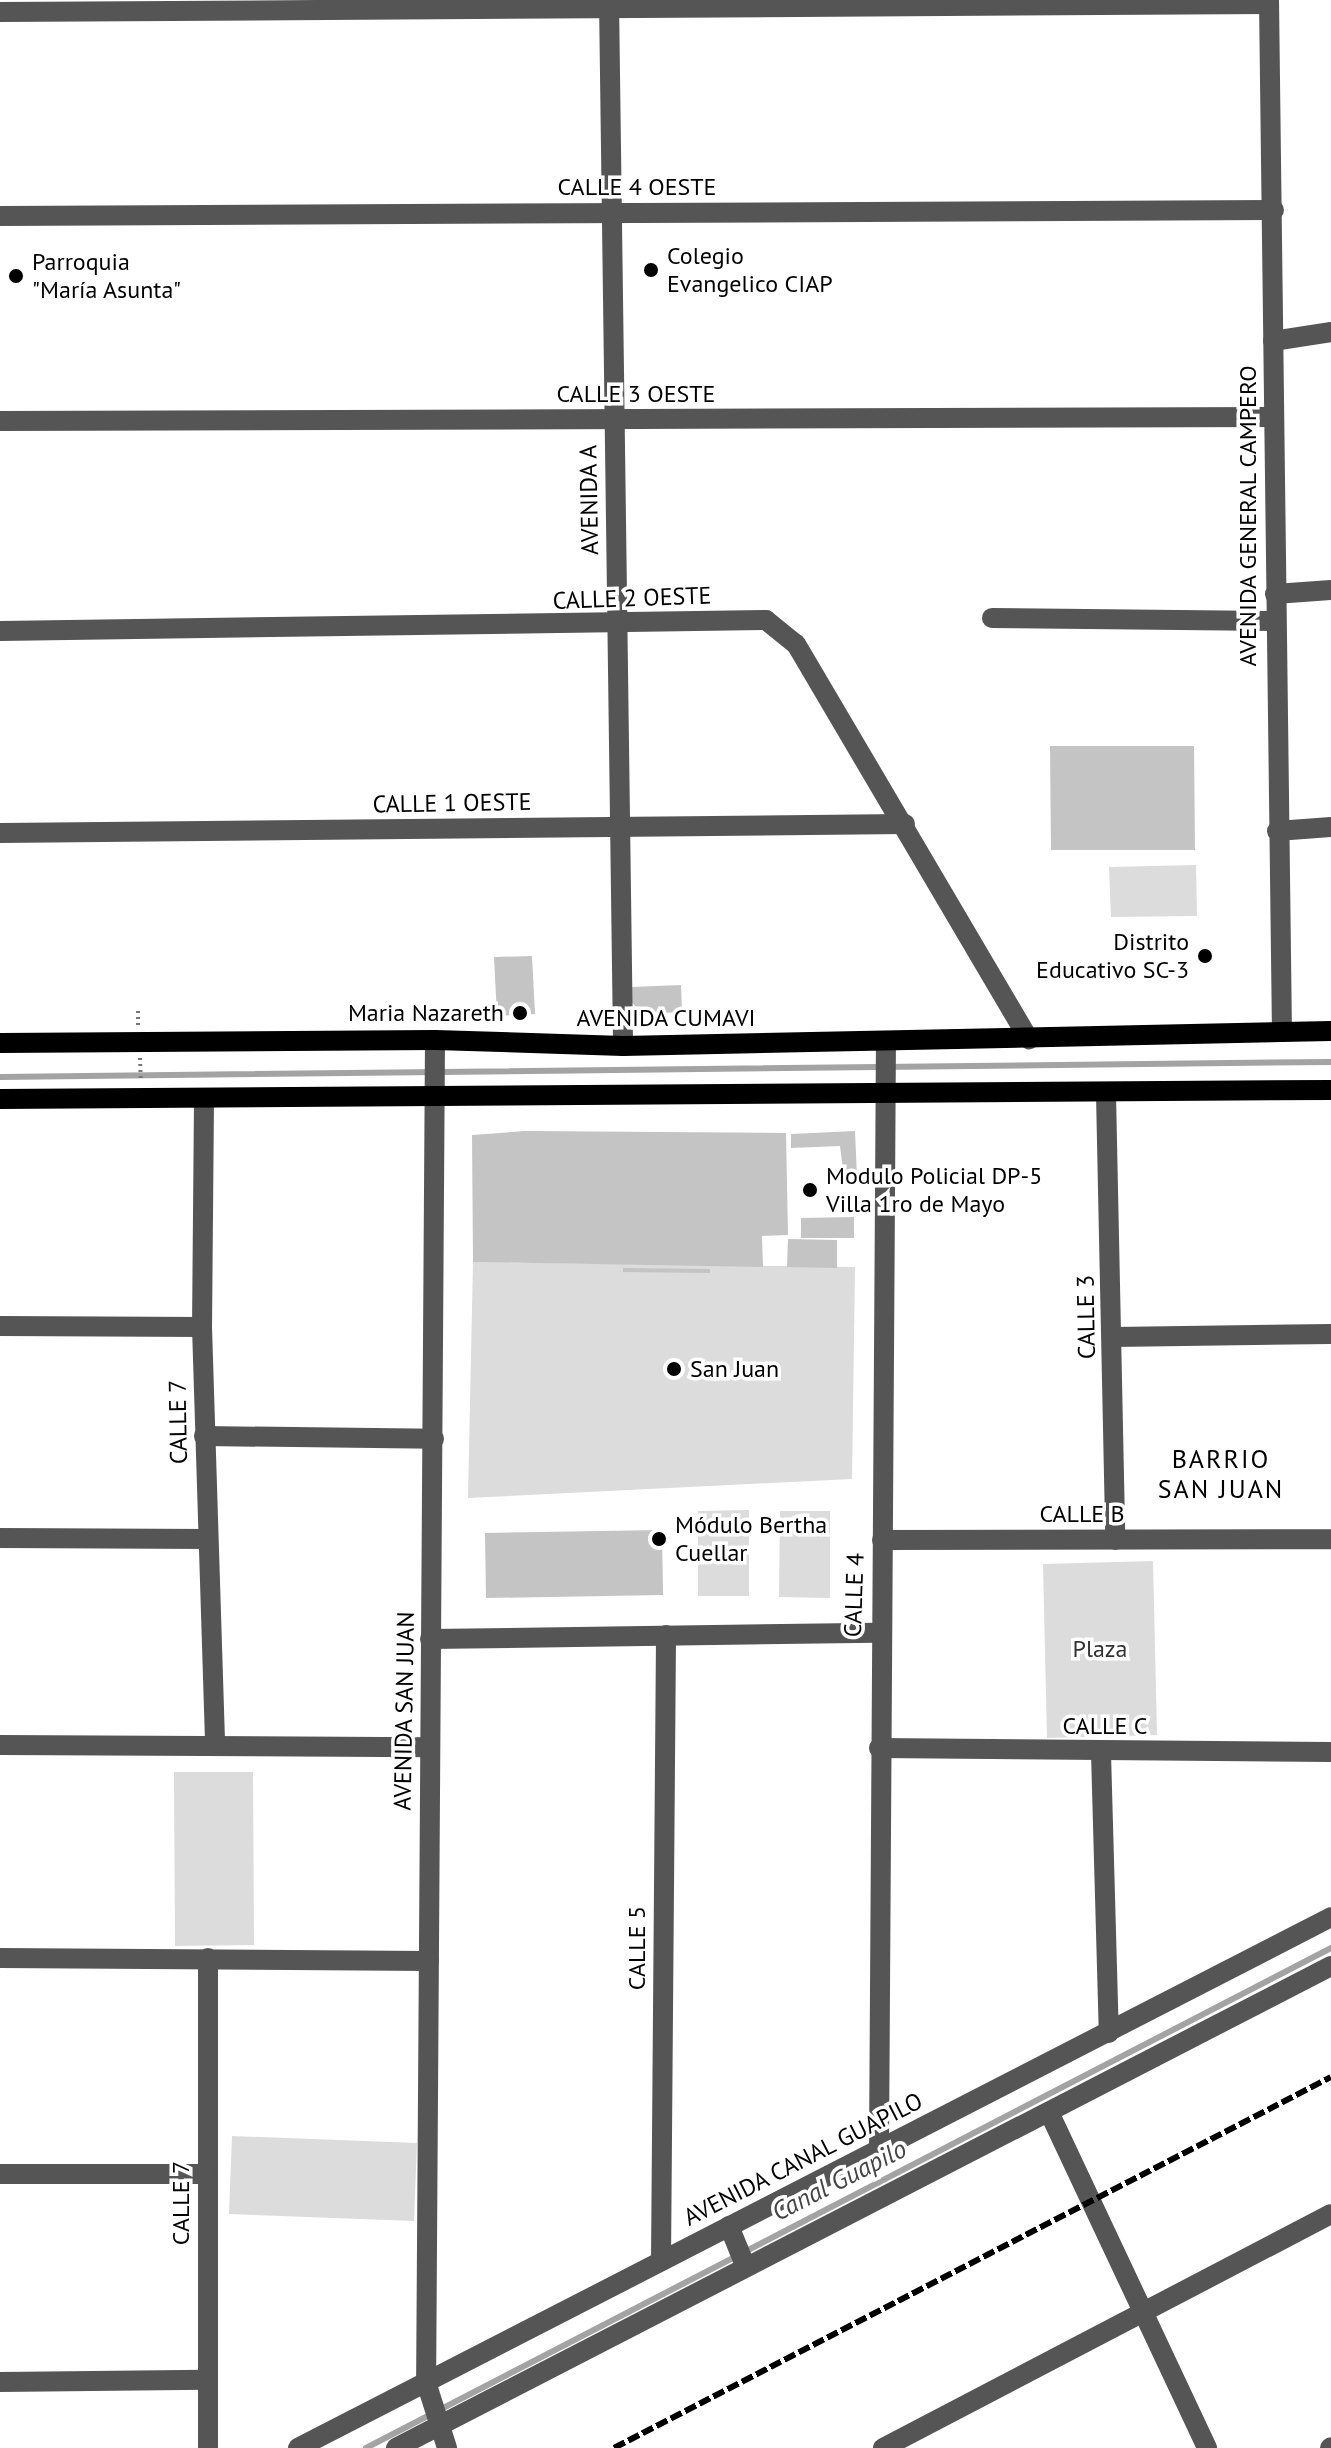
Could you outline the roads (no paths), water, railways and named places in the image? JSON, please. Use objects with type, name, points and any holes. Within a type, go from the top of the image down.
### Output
[{"type":"main road","name":"AVENIDA CUMAVI","points":[[0,1099],[204,1100],[887,1070],[1029,1040],[1331,1031]]},
{"type":"main road","name":"AVENIDA CUMAVI","points":[[0,1043],[623,1046],[1106,1094],[1331,1090]]},
{"type":"street","points":[[0,12],[609,4],[1269,2]]},
{"type":"street","name":"AVENIDA GENERAL CAMPERO","points":[[1269,2],[1274,210],[1272,417],[1277,831],[1282,1032]]},
{"type":"street","name":"AVENIDA A","points":[[609,4],[623,1046]]},
{"type":"street","name":"CALLE 4 OESTE","points":[[0,216],[1274,210]]},
{"type":"street","points":[[1273,341],[1331,332]]},
{"type":"street","name":"CALLE 3 OESTE","points":[[0,421],[1272,417]]},
{"type":"street","points":[[1275,594],[1331,590]]},
{"type":"street","points":[[992,618],[1275,621]]},
{"type":"street","name":"CALLE 2 OESTE","points":[[0,631],[617,626],[766,620],[780,626],[905,824],[1029,1040]]},
{"type":"street","name":"CALLE 1 OESTE","points":[[0,833],[905,824]]},
{"type":"street","points":[[1277,831],[1331,827]]},
{"type":"street","name":"AVENIDA SAN JUAN","points":[[435,2423],[427,2386],[428,1747],[434,1439],[436,1046]]},
{"type":"street","name":"CALLE 4","points":[[879,2149],[877,1633],[882,1540],[887,1070]]},
{"type":"street","name":"CALLE 3","points":[[1106,1094],[1115,1540]]},
{"type":"street","name":"CALLE 7","points":[[204,1100],[202,1327],[215,1743]]},
{"type":"street","points":[[0,1326],[202,1327]]},
{"type":"street","points":[[1113,1337],[1331,1334]]},
{"type":"street","points":[[204,1436],[434,1439]]},
{"type":"street","points":[[0,1538],[208,1539]]},
{"type":"street","name":"CALLE B","points":[[882,1540],[1331,1539]]},
{"type":"street","points":[[430,1639],[877,1633]]},
{"type":"street","name":"CALLE 5","points":[[661,2261],[666,1635]]},
{"type":"street","points":[[0,1745],[215,1743],[428,1747]]},
{"type":"street","name":"CALLE C","points":[[879,1748],[1101,1753],[1331,1752]]},
{"type":"street","points":[[1101,1753],[1109,2033]]},
{"type":"street","name":"AVENIDA CANAL GUAPILO","points":[[298,2448],[427,2386],[661,2261],[730,2230],[879,2149],[1331,1917]]},
{"type":"street","points":[[0,1958],[429,1961]]},
{"type":"street","name":"CALLE 7","points":[[208,1958],[208,2448]]},
{"type":"street","points":[[396,2448],[435,2423],[744,2261],[1049,2112],[1331,1966]]},
{"type":"street","points":[[1049,2112],[1207,2448]]},
{"type":"street","points":[[0,2174],[206,2174]]},
{"type":"street","points":[[883,2448],[1331,2214]]},
{"type":"street","points":[[730,2230],[744,2261]]},
{"type":"street","points":[[0,2382],[207,2380]]},
{"type":"street","points":[[435,2423],[447,2448]]},
{"type":"waterway","points":[[0,1077],[1331,1062]]},
{"type":"waterway","name":"Canal Guapilo","points":[[366,2448],[1331,1948]]},
{"type":"railway","points":[[614,2448],[1331,2077]]},
{"type":"place","name":"Colegio Evangelico CIAP","points":[[651,270]]},
{"type":"place","name":"Parroquia \"María Asunta\"","points":[[16,276]]},
{"type":"place","name":"Distrito Educativo SC-3","points":[[1205,956]]},
{"type":"place","name":"Maria Nazareth","points":[[520,1013]]},
{"type":"place","name":"Modulo Policial DP-5 Villa 1ro de Mayo","points":[[810,1190]]},
{"type":"place","name":"San Juan","points":[[674,1369]]},
{"type":"place","name":"Módulo Bertha Cuellar","points":[[659,1539]]},
{"type":"district","name":"BARRIO SAN JUAN","points":[[1221,1474]]},
{"type":"park label","name":"Plaza","points":[[1100,1649]]}]
